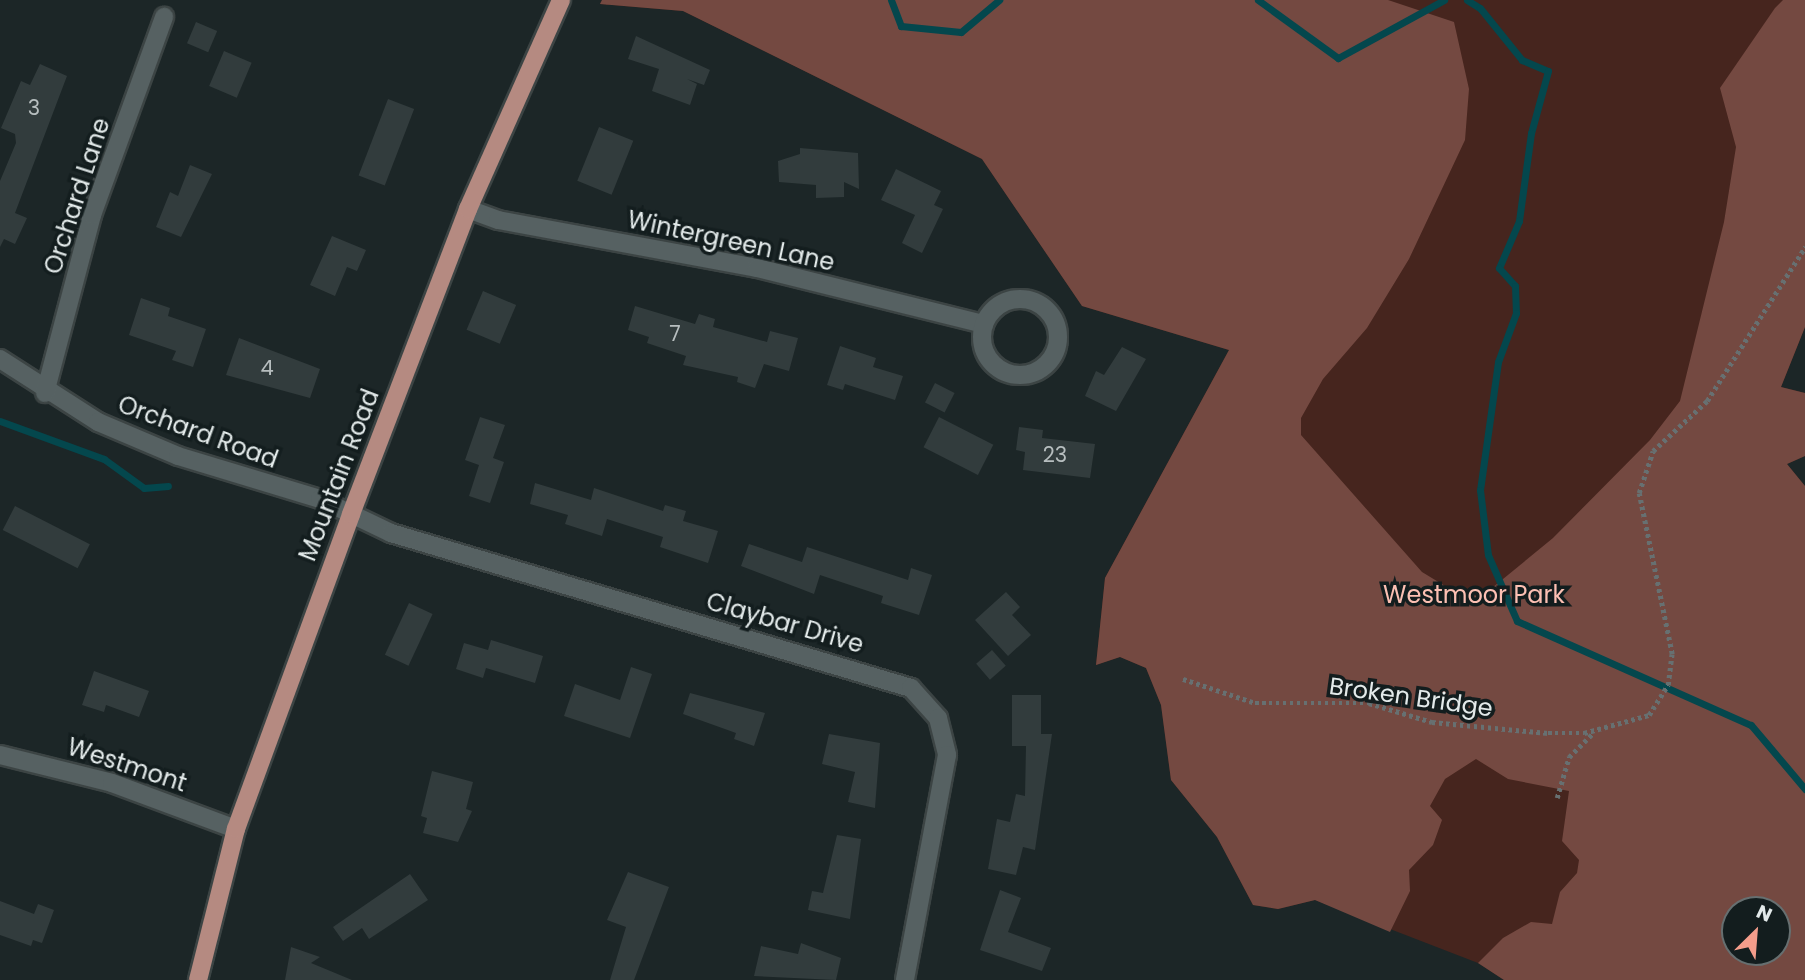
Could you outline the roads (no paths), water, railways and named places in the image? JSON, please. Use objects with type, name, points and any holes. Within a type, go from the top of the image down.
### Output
[{"type":"main road","name":"Mountain Road","points":[[198,980],[236,829],[351,514],[468,209],[561,0]]},
{"type":"street","name":"Orchard Lane","points":[[45,393],[92,215],[164,17]]},
{"type":"street","name":"Wintergreen Lane","points":[[468,209],[498,220],[757,268],[984,324]]},
{"type":"street","points":[[1007,301],[1034,301],[1056,324],[1056,349],[1035,372],[1009,373],[984,350],[984,324],[1007,301]]},
{"type":"street","name":"Orchard Road","points":[[0,359],[45,393],[140,441],[351,514]]},
{"type":"street","name":"Claybar Drive","points":[[351,514],[391,533],[894,680],[923,698],[942,729],[947,769],[905,980]]},
{"type":"street","name":"Westmont","points":[[0,755],[113,783],[236,829]]},
{"type":"waterway","points":[[891,0],[901,26],[961,32],[999,0]]},
{"type":"waterway","points":[[1258,0],[1338,58],[1444,0]]},
{"type":"waterway","points":[[1467,0],[1480,8],[1522,60],[1548,71],[1531,133],[1519,221],[1499,268],[1515,286],[1516,313],[1498,362],[1480,490],[1488,555],[1517,621],[1751,725],[1805,789]]},
{"type":"waterway","points":[[0,421],[104,459],[144,488],[168,486]]},
{"type":"park label","name":"Westmoor Park","points":[[1474,595]]}]
